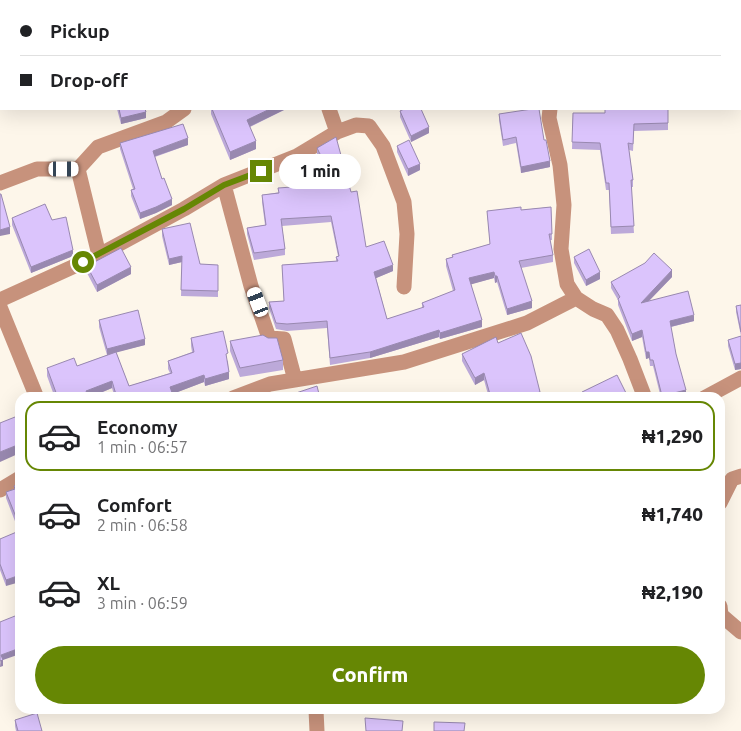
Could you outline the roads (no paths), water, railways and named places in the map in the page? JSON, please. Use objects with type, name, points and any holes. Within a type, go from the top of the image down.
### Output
[{"type":"street","points":[[0,183],[37,169],[78,169],[98,147],[166,122],[183,110]]},
{"type":"street","points":[[329,110],[337,132]]},
{"type":"street","points":[[550,110],[549,118],[560,166],[564,205],[562,249],[567,284],[576,298],[593,309],[608,315],[617,330],[643,392]]},
{"type":"street","points":[[0,300],[99,255],[224,185],[297,156],[337,132],[356,125],[369,126],[383,146],[404,202],[407,234],[404,288]]},
{"type":"street","points":[[78,169],[99,255]]},
{"type":"street","points":[[224,185],[251,286],[269,338],[284,339],[294,380]]},
{"type":"street","points":[[272,391],[294,380],[404,362],[429,355],[527,323],[576,298]]},
{"type":"street","points":[[0,307],[35,392]]},
{"type":"street","points":[[715,392],[741,378]]},
{"type":"street","points":[[725,493],[732,479],[741,476]]},
{"type":"street","points":[[0,490],[15,481]]},
{"type":"street","points":[[725,618],[741,632]]},
{"type":"street","points":[[316,714],[318,731]]}]
